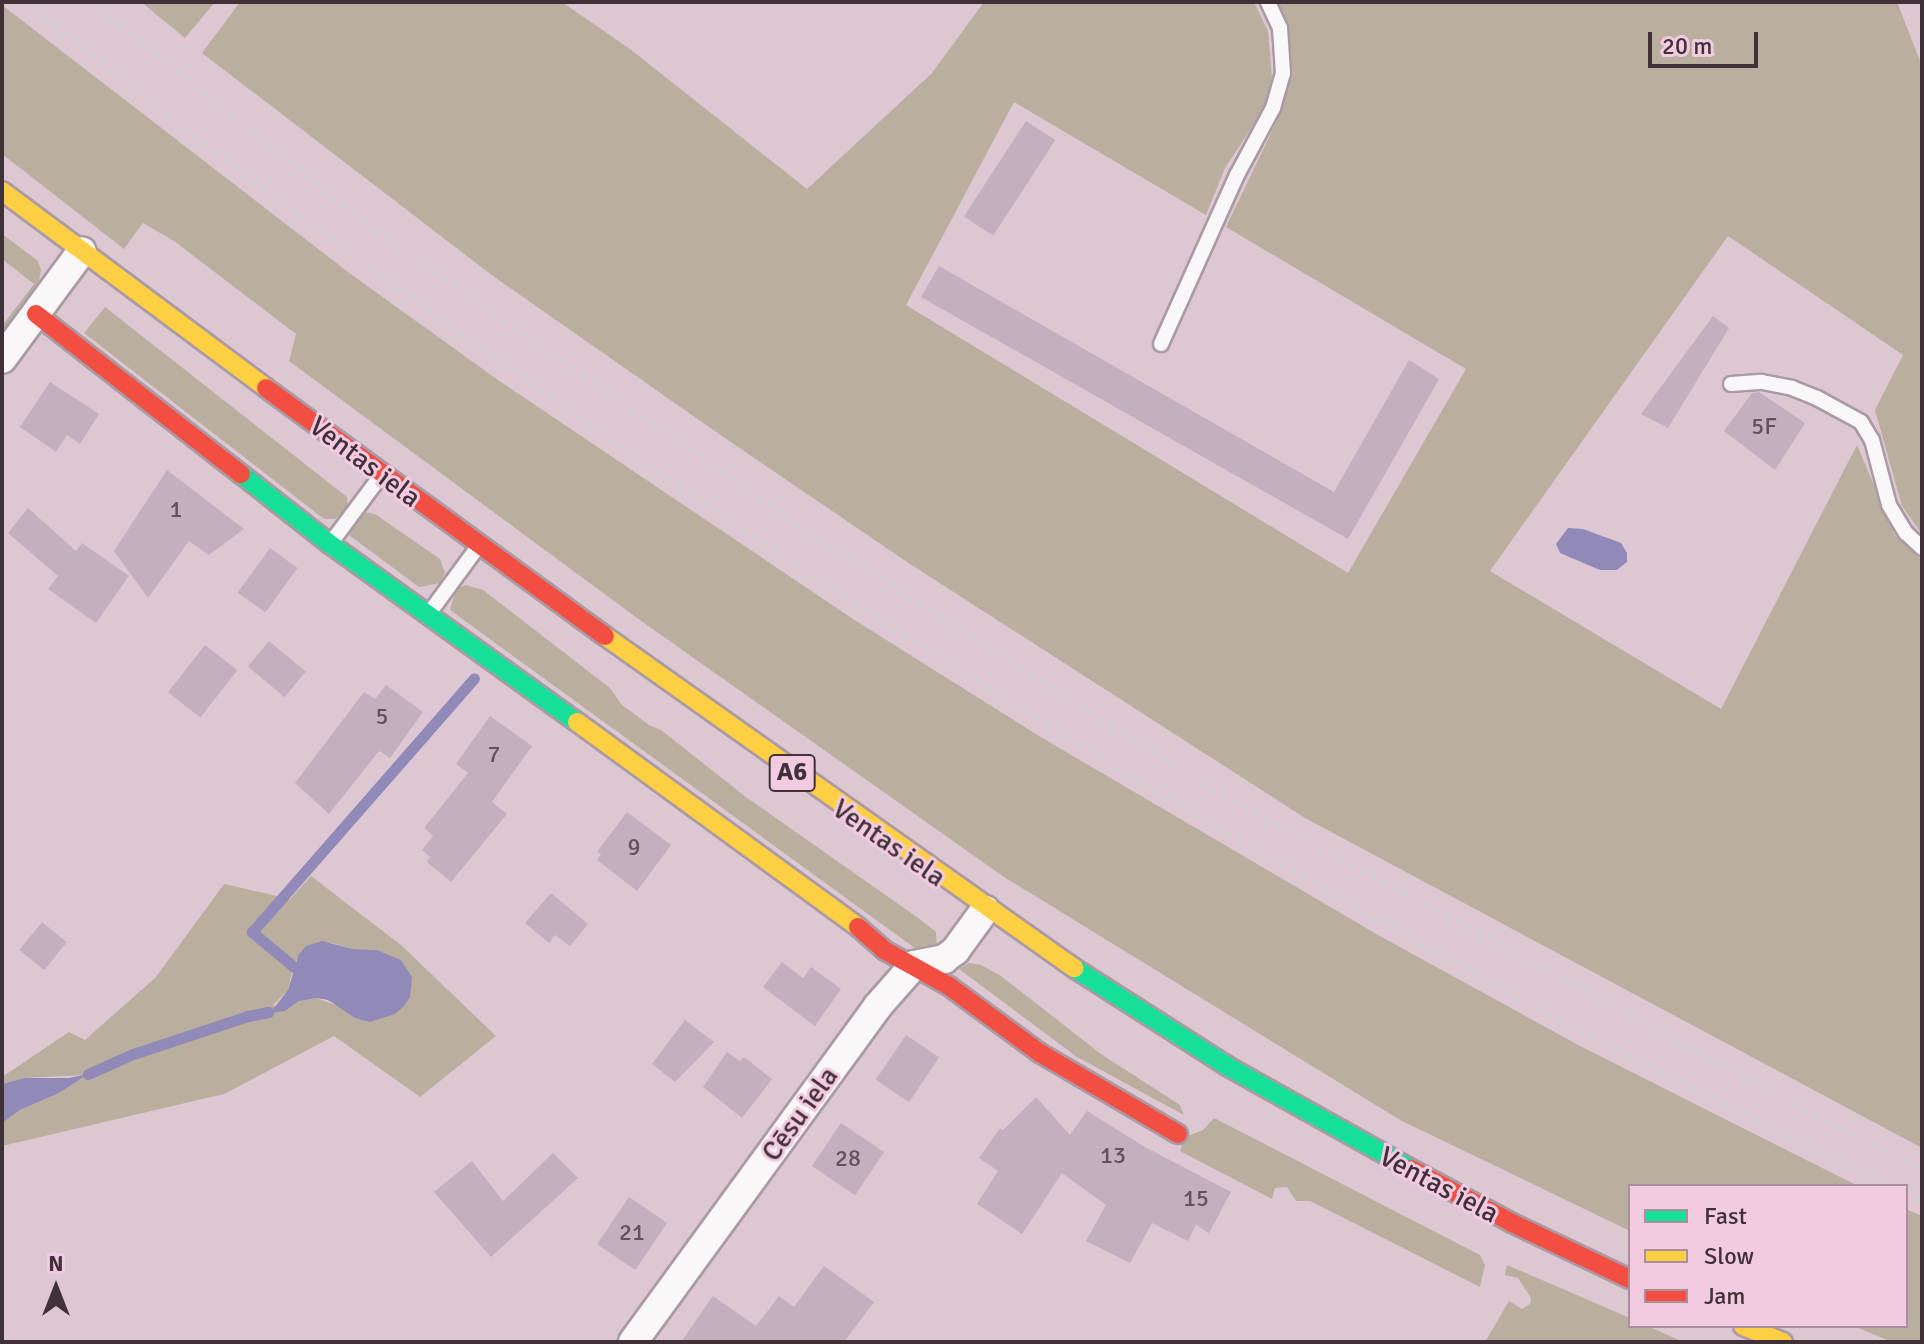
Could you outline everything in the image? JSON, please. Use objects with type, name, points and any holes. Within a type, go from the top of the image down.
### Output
[{"type":"main road","name":"Ventas iela","points":[[2,191],[479,546],[985,910],[1154,1021],[1327,1124],[1498,1217],[1628,1278]]},
{"type":"main road","points":[[36,314],[330,544],[845,915],[884,950],[949,986],[1040,1053],[1178,1134]]},
{"type":"main road","points":[[1748,1328],[1783,1342]]},
{"type":"street","points":[[2,359],[82,251]]},
{"type":"street","points":[[914,965],[944,959],[955,951],[985,910]]},
{"type":"street","name":"Cēsu iela","points":[[633,1342],[877,1007],[914,965]]},
{"type":"lane","points":[[1161,344],[1237,175],[1273,108],[1283,73],[1280,28],[1268,2]]},
{"type":"lane","points":[[1731,384],[1762,382],[1792,388],[1861,422],[1872,440],[1889,505],[1906,533],[1922,548]]},
{"type":"lane","points":[[330,544],[382,475]]},
{"type":"lane","points":[[428,616],[479,546]]},
{"type":"shaded area","points":[[141,2],[215,2],[185,38]]},
{"type":"shaded area","points":[[240,2],[562,2],[630,49],[807,189],[932,73],[984,2],[1254,2],[1268,31],[1272,78],[1263,110],[1225,168],[1206,215],[1014,102],[906,305],[1348,573],[1466,369],[1226,227],[1275,125],[1287,88],[1289,39],[1278,2],[1897,2],[1922,66],[1922,534],[1902,506],[1875,410],[1903,355],[1728,236],[1490,571],[1721,709],[1857,445],[1895,536],[1922,560],[1922,1148],[1305,818],[907,562],[719,434],[493,276],[202,53]]},
{"type":"shaded area","points":[[2,5],[352,275],[498,380],[853,619],[1039,736],[1378,935],[1580,1046],[1854,1184],[1628,1184],[1628,1230],[1400,1120],[1004,877],[637,618],[289,361],[296,334],[174,241],[143,223],[124,249],[2,154]]},
{"type":"shaded area","points":[[2,234],[37,260],[41,269],[38,288],[2,338],[2,326],[34,284],[2,259]]},
{"type":"shaded area","points":[[105,307],[347,497],[348,508],[335,519],[324,519],[84,333]]},
{"type":"shaded area","points":[[363,512],[375,514],[440,559],[445,573],[440,583],[419,587],[349,535]]},
{"type":"shaded area","points":[[1568,528],[1583,529],[1621,543],[1627,553],[1627,562],[1617,570],[1600,570],[1560,553],[1556,544]]},
{"type":"shaded area","points":[[466,585],[483,590],[610,688],[621,704],[661,730],[746,797],[921,920],[936,932],[937,951],[923,954],[450,610],[456,589]]},
{"type":"shaded area","points":[[311,876],[401,945],[496,1036],[420,1097],[334,1036],[224,1094],[2,1146],[2,1123],[20,1110],[59,1093],[84,1075],[24,1078],[2,1084],[2,1077],[69,1032],[85,1040],[156,977],[224,884],[290,899]],"holes":[[[332,943],[353,949],[377,950],[347,1010],[317,998],[299,1001],[285,1011],[273,1005],[288,990],[294,962]]]},
{"type":"shaded area","points":[[322,941],[353,949],[377,950],[401,960],[412,977],[410,997],[404,1006],[395,1014],[370,1022],[355,1018],[328,1000],[317,998],[299,1001],[285,1011],[270,1013],[288,990],[299,954],[306,946]]},
{"type":"shaded area","points":[[969,963],[981,965],[1001,976],[1101,1054],[1180,1105],[1184,1115],[1077,1057],[959,969]]},
{"type":"shaded area","points":[[88,1074],[2,1123],[2,1084],[24,1078],[69,1078]]},
{"type":"shaded area","points":[[1214,1118],[1480,1255],[1485,1265],[1480,1287],[1310,1201],[1296,1201],[1287,1187],[1275,1188],[1272,1199],[1180,1151],[1185,1137],[1203,1130]]},
{"type":"shaded area","points":[[1908,1210],[1922,1216],[1922,1342],[1892,1342],[1859,1328],[1908,1328]]},
{"type":"shaded area","points":[[1507,1265],[1628,1317],[1628,1328],[1652,1328],[1681,1341],[1485,1342],[1509,1301],[1522,1309],[1530,1304],[1531,1298],[1518,1278],[1505,1275]]},
{"type":"building","points":[[1026,121],[1055,140],[993,236],[964,217]]},
{"type":"building","points":[[939,266],[1334,492],[1409,360],[1439,379],[1348,539],[921,297]]},
{"type":"building","points":[[1713,316],[1729,328],[1668,428],[1641,414]]},
{"type":"building","points":[[50,382],[99,414],[80,444],[67,435],[56,452],[20,427]]},
{"type":"building","points":[[1759,392],[1805,423],[1775,470],[1724,431],[1752,393]]},
{"type":"building","points":[[167,470],[244,529],[209,555],[189,541],[148,598],[114,551]]},
{"type":"building","points":[[28,508],[76,551],[82,543],[129,576],[96,623],[48,589],[58,576],[8,533]]},
{"type":"building","points":[[270,548],[298,568],[265,612],[238,592]]},
{"type":"building","points":[[269,641],[306,672],[285,697],[248,666]]},
{"type":"building","points":[[205,645],[237,670],[200,718],[168,692]]},
{"type":"building","points":[[386,685],[423,712],[390,758],[379,751],[329,814],[295,783],[364,692],[375,699]]},
{"type":"building","points":[[490,716],[532,746],[492,802],[507,814],[451,882],[427,862],[430,857],[422,850],[433,836],[424,828],[468,773],[456,764]]},
{"type":"building","points":[[627,812],[671,845],[637,891],[597,860],[601,854],[597,852]]},
{"type":"building","points":[[551,893],[588,924],[570,946],[555,935],[549,943],[525,923]]},
{"type":"building","points":[[42,922],[67,942],[44,970],[19,950]]},
{"type":"building","points":[[782,962],[803,978],[811,967],[841,989],[815,1026],[763,987]]},
{"type":"building","points":[[685,1020],[714,1042],[675,1082],[652,1064]]},
{"type":"building","points":[[906,1035],[939,1057],[909,1102],[876,1080]]},
{"type":"building","points":[[727,1052],[740,1061],[744,1057],[772,1079],[742,1118],[703,1087]]},
{"type":"building","points":[[1036,1097],[1070,1135],[1087,1111],[1145,1147],[1231,1192],[1209,1233],[1196,1225],[1188,1241],[1152,1223],[1130,1263],[1086,1241],[1106,1205],[1062,1173],[1022,1234],[977,1204],[998,1171],[979,1158],[1000,1128],[1003,1130]]},
{"type":"building","points":[[841,1123],[884,1152],[855,1195],[812,1166]]},
{"type":"building","points":[[553,1153],[578,1178],[491,1257],[434,1192],[472,1161],[503,1201]]},
{"type":"building","points":[[629,1197],[667,1223],[635,1270],[597,1244]]},
{"type":"building","points":[[824,1266],[874,1302],[844,1342],[681,1342],[713,1296],[756,1326],[779,1296],[794,1307]]},
{"type":"waterway","points":[[294,967],[252,932],[474,678]]},
{"type":"waterway","points":[[88,1074],[133,1054],[269,1012]]},
{"type":"railway","points":[[26,2],[225,159],[442,320],[693,496],[904,635],[1146,785],[1380,921],[1607,1045],[1887,1184]]},
{"type":"railway","points":[[90,2],[375,230],[817,539],[1213,790],[1842,1129],[1922,1168]]},
{"type":"railway","points":[[1908,1194],[1922,1201]]},
{"type":"traffic: fast","points":[[241,474],[330,544],[577,722]]},
{"type":"traffic: fast","points":[[1074,968],[1227,1066],[1411,1169]]},
{"type":"traffic: slow","points":[[2,191],[266,388]]},
{"type":"traffic: slow","points":[[605,636],[1074,968]]},
{"type":"traffic: slow","points":[[577,722],[858,927]]},
{"type":"traffic: slow","points":[[1748,1328],[1783,1342]]},
{"type":"traffic: jam","points":[[36,314],[241,474]]},
{"type":"traffic: jam","points":[[266,388],[605,636]]},
{"type":"traffic: jam","points":[[858,927],[884,950],[949,986],[1040,1053],[1178,1134]]},
{"type":"traffic: jam","points":[[1411,1169],[1512,1223],[1628,1278]]}]
